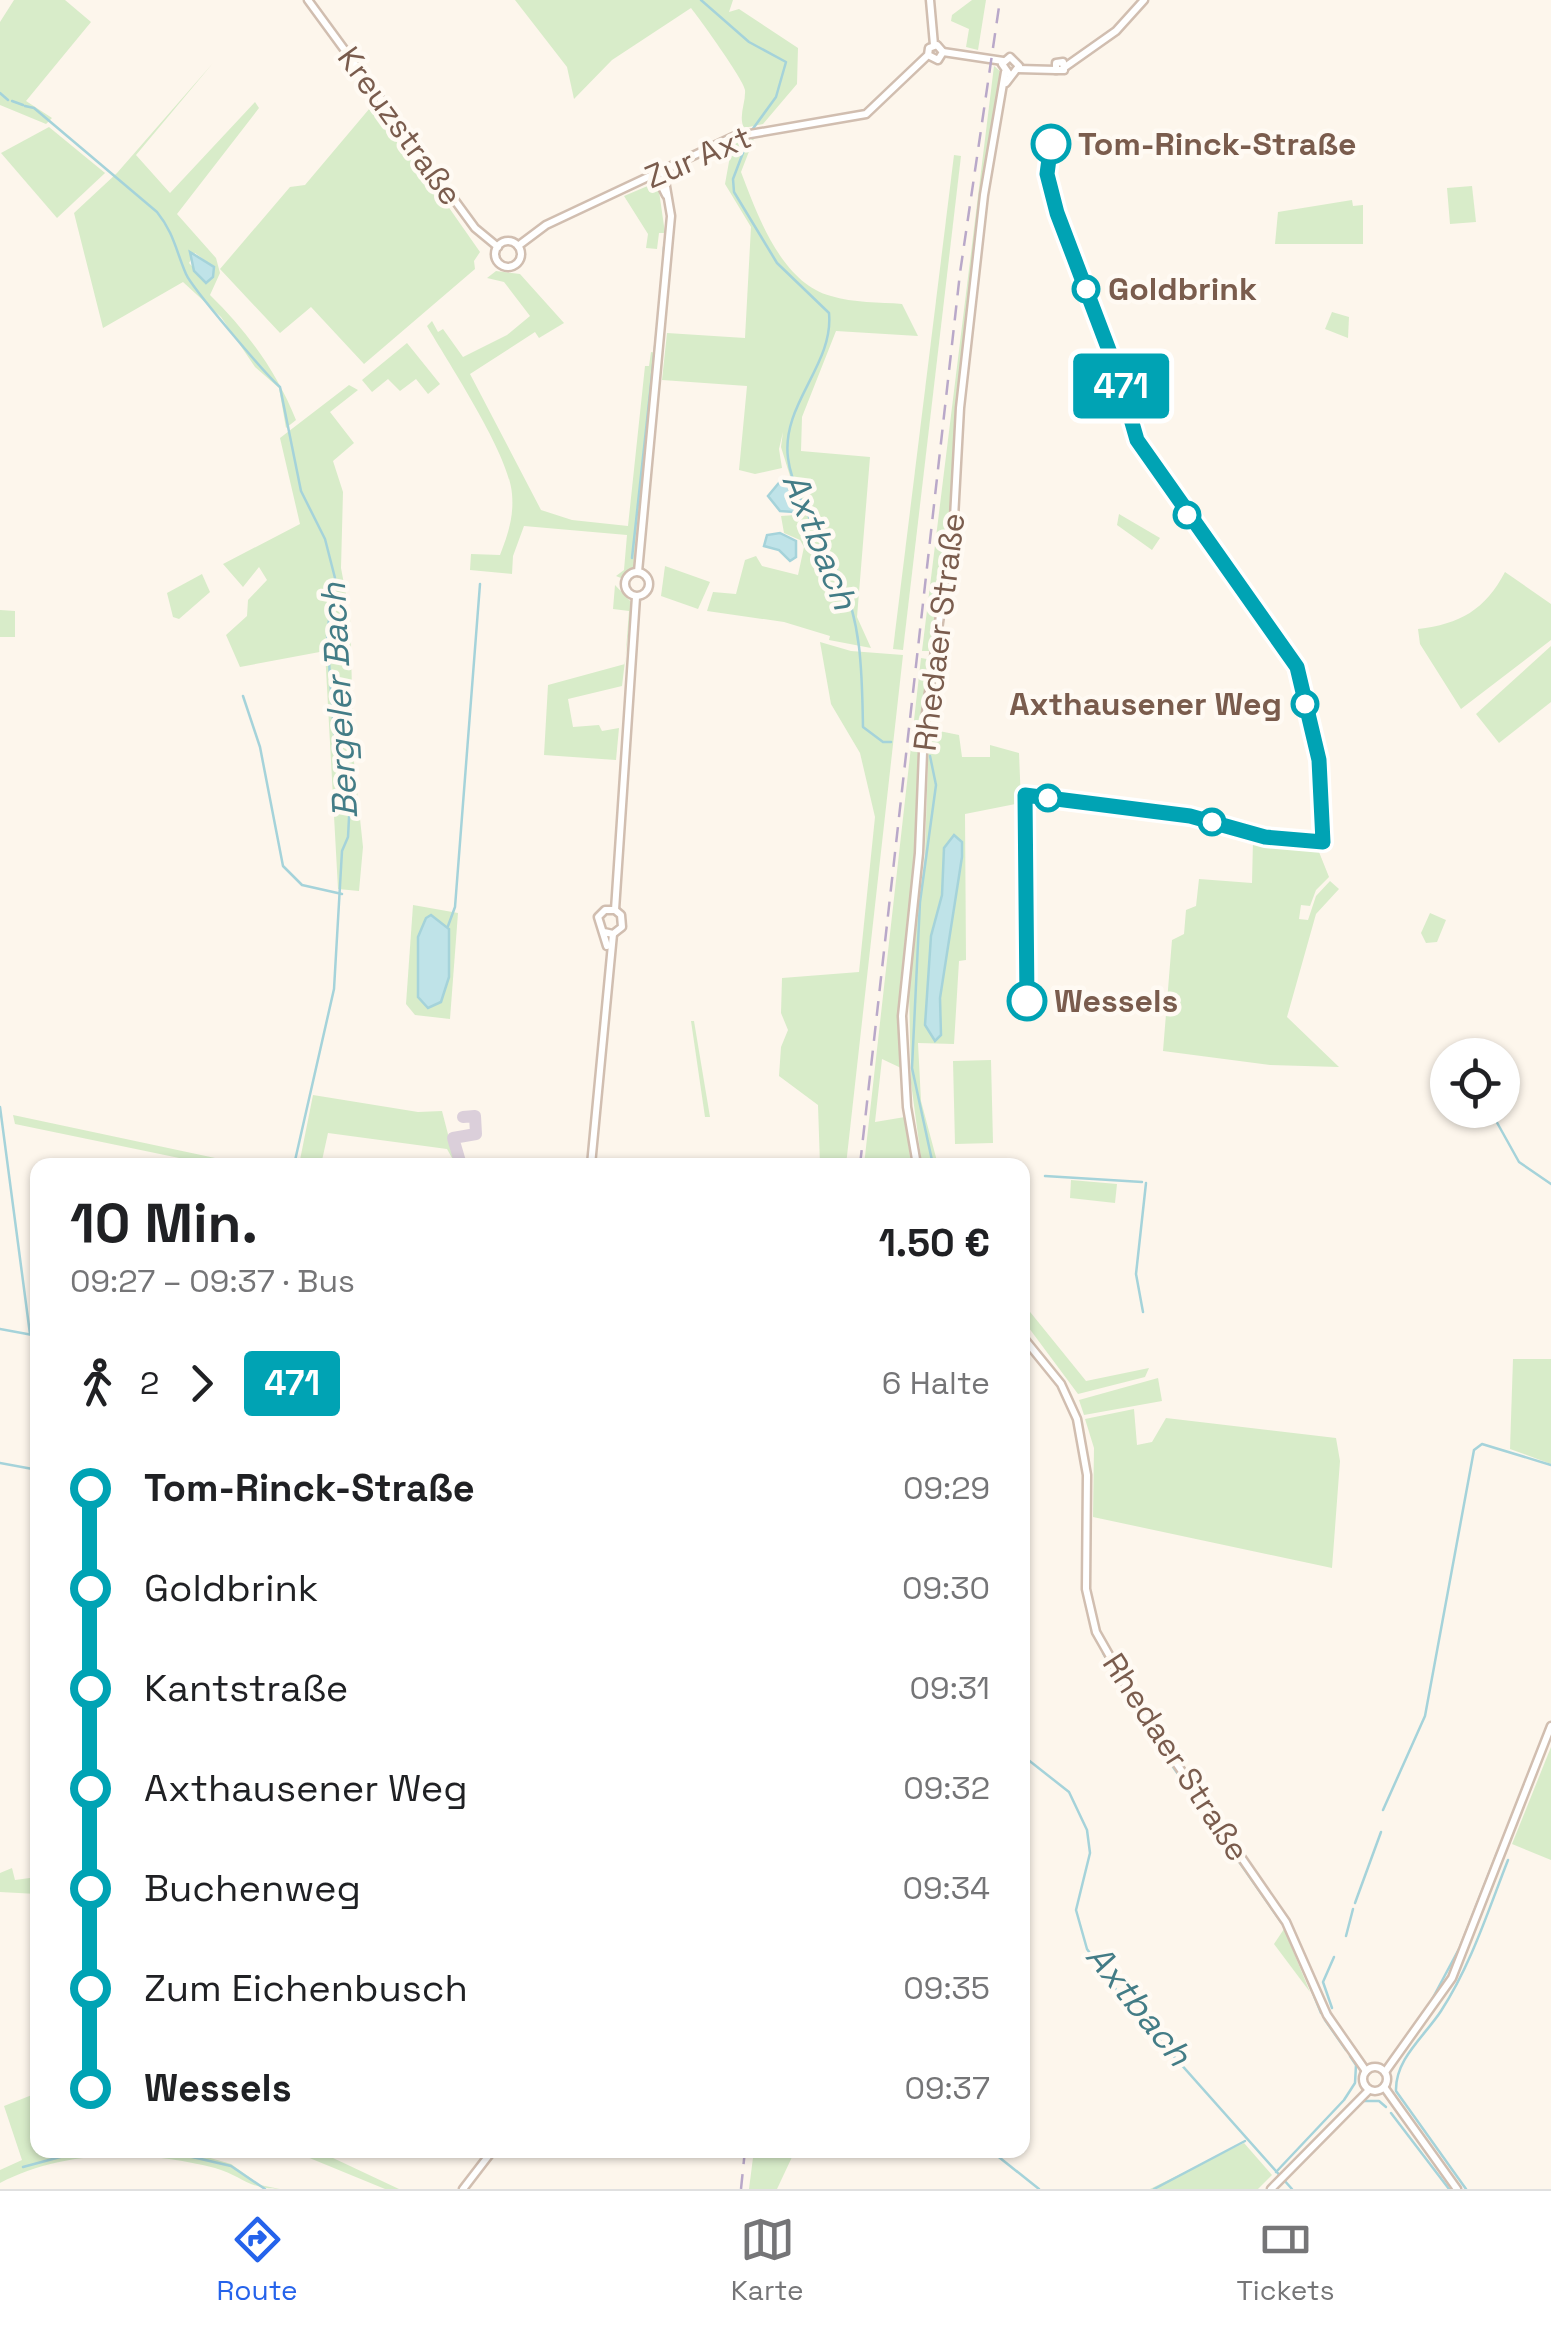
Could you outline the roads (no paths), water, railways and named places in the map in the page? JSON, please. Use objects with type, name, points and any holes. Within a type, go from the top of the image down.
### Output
[{"type":"street","name":"Kreuzstraße","points":[[308,0],[475,228],[498,247]]},
{"type":"street","points":[[930,0],[934,45],[928,56],[938,60],[943,52]]},
{"type":"street","points":[[934,45],[943,52],[992,60],[1005,68],[1060,66],[1079,58],[1116,31],[1144,0]]},
{"type":"street","name":"Zur Axt","points":[[518,246],[546,225],[748,133],[866,114],[928,56]]},
{"type":"street","points":[[1005,68],[1014,57],[1019,67]]},
{"type":"street","name":"Rhedaer Straße","points":[[916,1158],[907,1106],[902,1016],[929,670],[954,518],[958,422],[975,270],[1005,68]]},
{"type":"street","points":[[636,597],[628,592],[625,583],[638,572],[670,226],[659,171]]},
{"type":"street","points":[[509,241],[518,246],[519,260],[509,266],[498,261],[498,247],[509,241]]},
{"type":"street","points":[[636,597],[647,592],[650,582],[638,572]]},
{"type":"street","points":[[592,1158],[608,933],[598,921],[611,909],[636,597]]},
{"type":"street","points":[[608,933],[623,923],[611,909]]},
{"type":"street","name":"Rhedaer Straße","points":[[1030,1346],[1061,1384],[1076,1419],[1086,1475],[1086,1589],[1101,1642],[1145,1718],[1286,1922],[1327,2015],[1369,2069]]},
{"type":"street","points":[[1457,2189],[1382,2088],[1383,2071],[1452,1978],[1551,1726]]},
{"type":"street","points":[[1273,2188],[1367,2088],[1369,2069],[1383,2071]]},
{"type":"street","points":[[1367,2088],[1382,2088]]},
{"type":"street","points":[[463,2189],[486,2158]]},
{"type":"water","points":[[190,252],[214,267],[213,277],[206,283],[194,271]]},
{"type":"water","points":[[783,478],[797,504],[794,512],[780,511],[768,496]]},
{"type":"water","points":[[780,533],[796,541],[796,557],[790,561],[779,550],[764,546],[767,535]]},
{"type":"water","points":[[954,835],[962,842],[962,857],[940,998],[941,1035],[935,1041],[925,1025],[931,936],[942,895],[944,848]]},
{"type":"water","points":[[431,915],[449,929],[449,977],[441,1002],[428,1008],[418,997],[418,937]]},
{"type":"waterway","name":"Axtbach","points":[[701,0],[749,42],[786,62],[776,97],[752,130]]},
{"type":"waterway","name":"Bergeler Bach","points":[[0,93],[8,100]]},
{"type":"waterway","name":"Bergeler Bach","points":[[12,101],[23,105]]},
{"type":"waterway","name":"Bergeler Bach","points":[[25,106],[34,108],[157,212],[191,282],[280,387],[301,491],[325,539],[335,578],[327,634],[334,733],[350,799],[348,837],[342,851],[334,989],[296,1158]]},
{"type":"waterway","name":"Axtbach","points":[[749,137],[733,179],[734,192],[777,263],[829,313],[824,350],[792,420],[788,458],[802,502],[840,577],[853,613],[863,727],[883,742],[891,742]]},
{"type":"waterway","points":[[663,266],[664,247]]},
{"type":"waterway","points":[[632,558],[663,274]]},
{"type":"waterway","points":[[448,926],[455,907],[480,584]]},
{"type":"waterway","points":[[243,696],[260,747],[283,866],[302,885],[342,894]]},
{"type":"waterway","name":"Axtbach","points":[[930,756],[936,785],[920,902],[912,1068],[931,1158]]},
{"type":"waterway","points":[[0,1107],[30,1334]]},
{"type":"waterway","points":[[1500,1128],[1519,1162],[1551,1184]]},
{"type":"waterway","points":[[1045,1176],[1142,1182]]},
{"type":"waterway","points":[[1143,1312],[1136,1274],[1146,1183]]},
{"type":"waterway","points":[[0,1329],[30,1335]]},
{"type":"waterway","points":[[1383,1810],[1425,1716],[1474,1450],[1482,1444],[1551,1465]]},
{"type":"waterway","points":[[0,1463],[30,1469]]},
{"type":"waterway","points":[[1103,1653],[1124,1690]]},
{"type":"waterway","points":[[1141,1721],[1281,1922]]},
{"type":"waterway","name":"Axtbach","points":[[1030,1761],[1069,1792],[1087,1830],[1090,1853],[1076,1910],[1087,1949],[1122,1998],[1292,2189]]},
{"type":"waterway","points":[[1355,1903],[1381,1832]]},
{"type":"waterway","points":[[1428,2007],[1460,1947],[1497,1853]]},
{"type":"waterway","points":[[1466,2189],[1396,2091],[1397,2079],[1405,2058],[1441,2011],[1461,1975],[1508,1860]]},
{"type":"waterway","points":[[1346,1936],[1353,1909]]},
{"type":"waterway","points":[[1332,2008],[1323,1982],[1334,1957]]},
{"type":"waterway","points":[[1306,1976],[1321,2013]]},
{"type":"waterway","points":[[1325,2020],[1346,2050]]},
{"type":"waterway","points":[[1276,2172],[1344,2100],[1355,2083],[1356,2065],[1350,2056]]},
{"type":"waterway","points":[[1364,2101],[1379,2101],[1386,2107]]},
{"type":"waterway","points":[[1391,2113],[1449,2189]]},
{"type":"waterway","name":"Bergeler Bach","points":[[1154,2189],[1245,2141]]},
{"type":"waterway","points":[[23,2167],[56,2158]]},
{"type":"waterway","points":[[197,2158],[231,2166],[265,2189]]},
{"type":"waterway","name":"Bergeler Bach","points":[[1000,2158],[1039,2189]]},
{"type":"railway","points":[[861,1158],[960,273],[1000,0]]},
{"type":"railway","points":[[741,2189],[744,2158]]},
{"type":"place","name":"Tom-Rinck-Straße","points":[[1051,144]]},
{"type":"place","name":"Goldbrink","points":[[1086,289]]},
{"type":"place","name":"Axthausener Weg","points":[[1305,704]]},
{"type":"place","name":"Wessels","points":[[1027,1001]]}]
